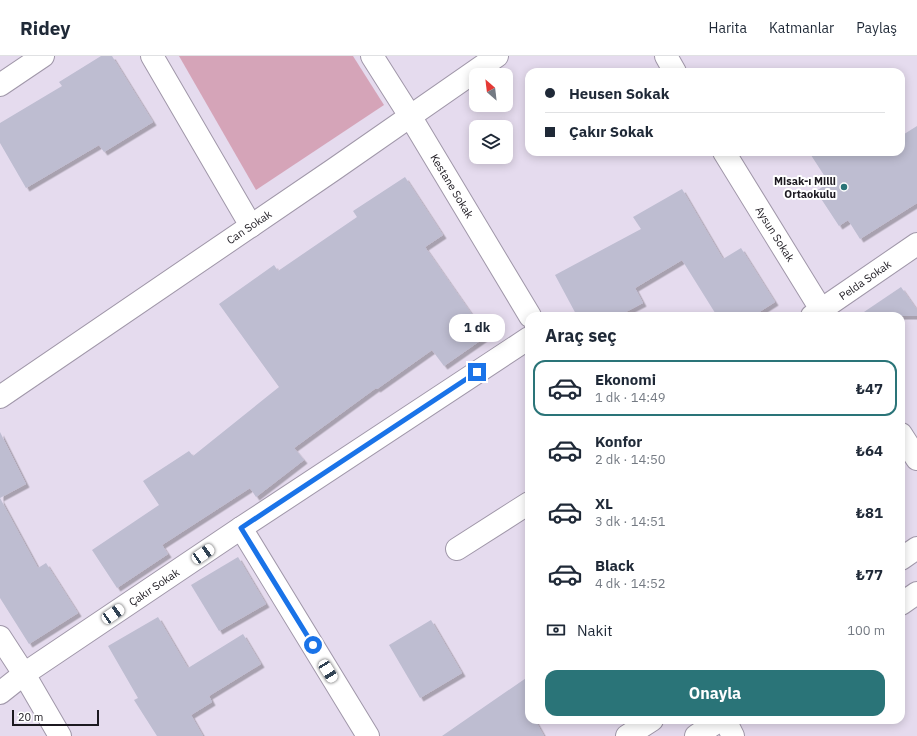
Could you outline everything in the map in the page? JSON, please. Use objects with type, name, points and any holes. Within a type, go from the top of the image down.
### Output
[{"type":"street","points":[[0,84],[43,56]]},
{"type":"street","points":[[152,56],[251,226]]},
{"type":"street","name":"Kestane Sokak","points":[[372,56],[410,116],[528,312]]},
{"type":"street","name":"Can Sokak","points":[[0,397],[497,56]]},
{"type":"street","points":[[666,56],[673,68]]},
{"type":"street","name":"Aysun Sokak","points":[[726,156],[819,312]]},
{"type":"street","name":"Pelda Sokak","points":[[823,312],[917,244]]},
{"type":"street","name":"Çakır Sokak","points":[[0,693],[24,674],[241,528],[525,341]]},
{"type":"street","points":[[905,440],[917,459]]},
{"type":"street","points":[[457,549],[525,506]]},
{"type":"street","points":[[241,528],[368,736]]},
{"type":"street","points":[[905,556],[917,548]]},
{"type":"street","points":[[905,601],[917,593]]},
{"type":"street","points":[[0,637],[24,674],[60,736]]},
{"type":"street","points":[[627,736],[646,724]]},
{"type":"street","points":[[696,736],[714,724]]},
{"type":"street","points":[[727,724],[733,736]]},
{"type":"shaded area","points":[[179,56],[353,56],[384,105],[256,190]]},
{"type":"building","points":[[101,56],[112,56],[153,122],[104,152],[99,145],[26,188],[0,143],[0,123],[62,86],[59,82]]},
{"type":"building","points":[[917,126],[917,203],[860,239],[848,220],[839,226],[816,191],[829,183],[812,156],[905,156],[905,134]]},
{"type":"building","points":[[405,177],[443,235],[425,247],[487,336],[444,366],[432,350],[377,389],[376,388],[294,448],[304,460],[256,497],[250,488],[162,545],[168,554],[117,588],[92,550],[159,505],[143,481],[189,451],[193,456],[279,387],[219,304],[274,265],[278,271],[357,217],[353,211]]},
{"type":"building","points":[[682,189],[723,259],[741,248],[775,302],[759,312],[714,312],[682,260],[635,288],[643,303],[626,312],[575,312],[555,275],[641,229],[633,217]]},
{"type":"building","points":[[901,287],[917,310],[917,316],[905,316],[905,312],[864,312]]},
{"type":"building","points":[[0,432],[26,484],[0,498]]},
{"type":"building","points":[[0,498],[38,568],[46,563],[78,613],[29,644],[0,598]]},
{"type":"building","points":[[238,557],[266,604],[219,631],[191,585]]},
{"type":"building","points":[[158,617],[188,668],[243,634],[261,664],[209,696],[212,702],[191,715],[203,736],[157,736],[134,700],[138,698],[108,646]]},
{"type":"building","points":[[431,620],[462,673],[420,698],[389,645]]},
{"type":"building","points":[[525,679],[525,724],[537,724],[544,736],[442,736]]},
{"type":"place","name":"Misak-ı Milli Ortaokulu","points":[[844,187]]},
{"type":"route","points":[[313,645],[241,528],[477,372]]}]
